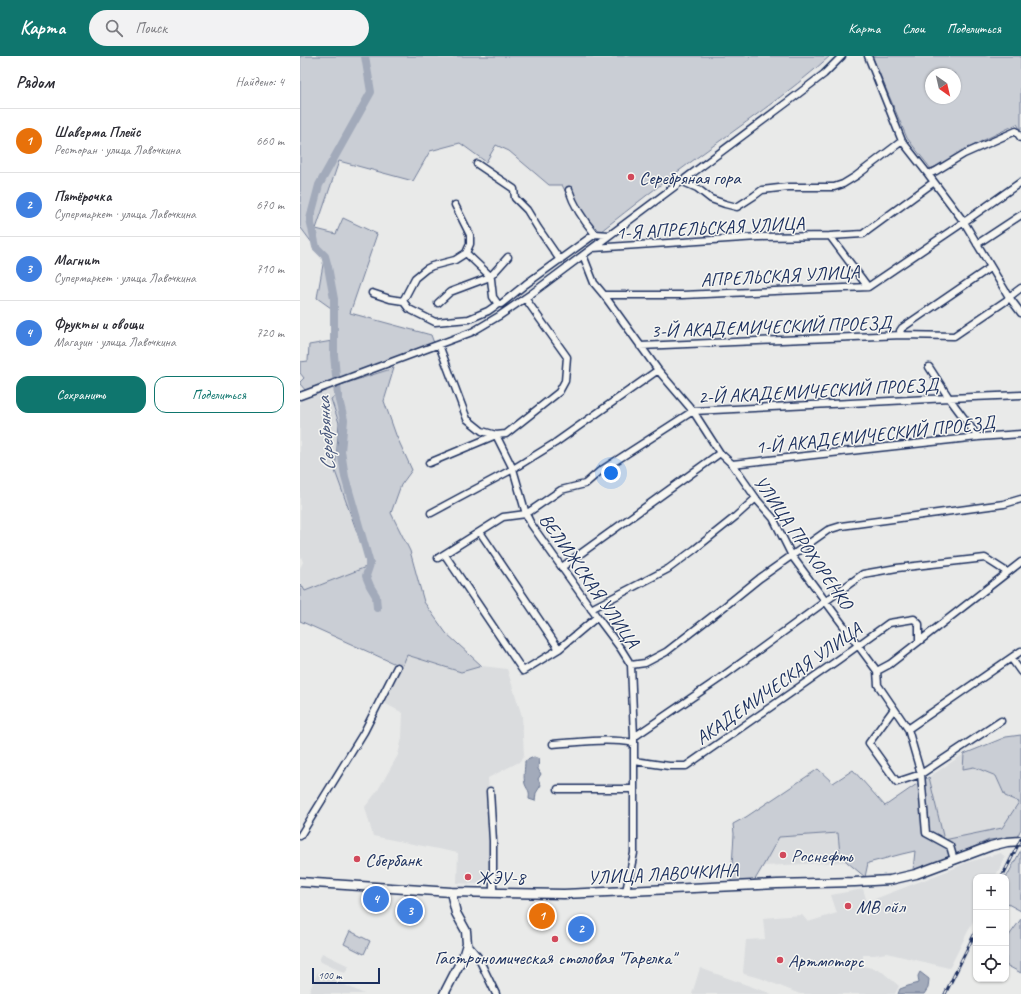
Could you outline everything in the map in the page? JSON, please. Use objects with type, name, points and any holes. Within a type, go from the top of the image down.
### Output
[{"type":"main road","name":"УЛИЦА ЛАВОЧКИНА","points":[[300,882],[451,892],[564,894],[855,882],[890,880],[916,874],[991,846],[1007,842],[1021,841]]},
{"type":"main road","points":[[444,994],[463,957],[467,944],[466,931],[456,913],[451,892]]},
{"type":"street","points":[[300,396],[472,332],[499,316],[583,255],[824,74],[842,56]]},
{"type":"street","points":[[868,56],[902,140],[964,222],[1009,297],[1021,313]]},
{"type":"street","points":[[928,174],[936,171],[964,154],[1016,131],[1021,138]]},
{"type":"street","points":[[681,181],[697,188],[711,199],[737,207],[762,190],[788,187],[834,187],[842,184],[856,176],[902,140]]},
{"type":"street","points":[[477,164],[514,189],[515,198],[527,210],[560,260]]},
{"type":"street","name":"1-Я АПРЕЛЬСКАЯ УЛИЦА","points":[[592,248],[758,238],[864,234],[934,182]]},
{"type":"street","name":"АПРЕЛЬСКАЯ УЛИЦА","points":[[604,295],[682,294],[868,287],[1021,182]]},
{"type":"street","points":[[569,190],[571,198],[582,217],[595,234],[608,236]]},
{"type":"street","points":[[403,301],[415,278],[432,266],[455,260],[466,253],[470,244],[470,235],[454,205]]},
{"type":"street","points":[[977,244],[1021,214]]},
{"type":"street","points":[[372,293],[390,299],[403,301],[409,309],[435,322],[469,319],[488,311],[498,304],[501,304],[595,234]]},
{"type":"street","name":"1-Я АПРЕЛЬСКАЯ УЛИЦА","points":[[830,236],[868,287]]},
{"type":"street","points":[[466,253],[490,277],[493,297],[498,304]]},
{"type":"street","name":"УЛИЦА ПРОХОРЕНКО","points":[[583,255],[594,283],[658,370],[693,410],[720,453],[732,464],[756,498],[773,518],[792,556],[877,671],[878,685],[908,729],[921,774],[926,833],[950,846],[954,860]]},
{"type":"street","points":[[438,303],[450,292],[490,277],[508,257]]},
{"type":"street","name":"3-Й АКАДЕМИЧЕСКИЙ ПРОЕЗД","points":[[902,335],[900,331],[902,328],[991,267]]},
{"type":"street","name":"3-Й АКАДЕМИЧЕСКИЙ ПРОЕЗД","points":[[640,346],[902,335],[954,336],[1007,300],[1021,288]]},
{"type":"street","points":[[429,463],[496,435],[506,434],[559,392],[565,381],[567,357],[525,298]]},
{"type":"street","points":[[439,344],[467,419],[482,431],[496,435]]},
{"type":"street","points":[[929,367],[978,438]]},
{"type":"street","name":"3-Й АКАДЕМИЧЕСКИЙ ПРОЕЗД","points":[[431,513],[513,469],[555,443],[658,370]]},
{"type":"street","name":"2-Й АКАДЕМИЧЕСКИЙ ПРОЕЗД","points":[[526,514],[561,490],[585,484],[600,471],[693,410],[1021,396]]},
{"type":"street","name":"1-Й АКАДЕМИЧЕСКИЙ ПРОЕЗД","points":[[732,464],[1021,434]]},
{"type":"street","name":"ВЕЛИЖСКАЯ УЛИЦА","points":[[496,435],[513,469],[526,514],[531,524],[631,665],[634,740],[634,853],[626,891]]},
{"type":"street","points":[[562,567],[720,453]]},
{"type":"street","points":[[591,609],[668,570],[695,550],[756,498]]},
{"type":"street","points":[[631,665],[645,663],[666,652],[760,578],[828,530],[841,526],[1004,504],[1021,499]]},
{"type":"street","points":[[438,558],[503,517],[526,514]]},
{"type":"street","points":[[480,532],[559,648]]},
{"type":"street","points":[[445,555],[523,671],[559,648],[597,617]]},
{"type":"street","points":[[553,744],[592,741],[626,742],[634,740],[863,574],[897,568],[985,558],[1007,572]]},
{"type":"street","points":[[877,671],[890,664],[1021,562]]},
{"type":"street","name":"АКАДЕМИЧЕСКАЯ УЛИЦА","points":[[634,761],[669,766],[686,766],[889,623],[914,619],[919,624],[919,641]]},
{"type":"street","points":[[908,729],[1021,651]]},
{"type":"street","points":[[1011,658],[1021,672]]},
{"type":"street","points":[[300,836],[364,732],[397,667]]},
{"type":"street","points":[[894,709],[869,743],[897,782],[921,774],[1001,721]]},
{"type":"street","points":[[558,789],[634,789]]},
{"type":"street","points":[[490,791],[493,842],[493,893]]},
{"type":"street","points":[[467,944],[478,957],[496,994]]},
{"type":"shaded area","points":[[300,56],[830,56],[781,97],[671,177],[594,238],[575,210],[562,185],[549,185],[509,151],[496,145],[486,162],[460,143],[430,151],[413,181],[339,161],[316,229],[336,234],[343,218],[377,234],[350,313],[431,335],[434,343],[306,391],[300,384],[304,378],[300,373],[300,362],[308,361],[309,345],[332,341],[331,308],[317,298],[324,259],[300,228]]},
{"type":"shaded area","points":[[872,56],[1021,56],[1021,130],[1017,124],[931,169],[907,138]]},
{"type":"shaded area","points":[[394,368],[384,401],[396,435],[412,470],[401,485],[391,513],[410,551],[424,602],[446,633],[482,666],[461,672],[407,655],[402,667],[300,621],[301,584],[305,591],[366,567],[366,557],[335,471],[339,423],[331,399],[336,395],[334,387]]},
{"type":"shaded area","points":[[334,387],[336,395],[331,399],[339,423],[335,471],[366,557],[366,568],[305,591],[300,582],[300,568],[303,562],[300,554],[300,399]]},
{"type":"shaded area","points":[[407,655],[461,672],[482,666],[507,669],[522,716],[524,756],[519,762],[488,778],[490,804],[490,885],[457,883],[458,853],[373,836],[365,807],[378,790],[398,755],[402,738],[403,713],[384,703]]},
{"type":"shaded area","points":[[1021,735],[1021,829],[1017,837],[989,840],[940,862],[913,870],[915,851],[902,854],[868,863],[865,877],[840,854],[838,833],[779,837],[753,883],[731,882],[734,834],[733,824],[818,769],[833,783],[853,770],[885,806],[929,777],[944,840],[1002,828],[1019,802],[1005,796],[996,776],[974,767],[963,769],[964,754],[1006,737]]},
{"type":"shaded area","points":[[964,754],[963,768],[974,767],[996,776],[1005,796],[1019,802],[1002,828],[944,840],[929,777]]},
{"type":"shaded area","points":[[838,833],[840,853],[847,862],[763,866],[779,837]]},
{"type":"shaded area","points":[[1021,850],[1021,911],[1009,905],[1008,874]]},
{"type":"shaded area","points":[[1001,853],[1005,858],[997,874],[973,874],[973,921],[949,968],[887,953],[863,955],[863,966],[880,970],[899,986],[895,994],[800,994],[760,978],[744,974],[743,972],[746,940],[765,939],[763,918],[802,915],[808,922],[837,913],[831,895],[863,889],[867,902],[965,863]]},
{"type":"shaded area","points":[[1021,919],[1021,973],[1009,967],[1009,936]]},
{"type":"shaded area","points":[[350,931],[370,941],[364,954],[344,944]]},
{"type":"shaded area","points":[[322,953],[349,966],[345,973],[319,961]]},
{"type":"shaded area","points":[[700,968],[772,994],[692,994]]},
{"type":"shaded area","points":[[318,972],[364,994],[308,994]]},
{"type":"water","points":[[534,757],[539,759],[538,769],[541,774],[538,779],[541,785],[536,793],[535,801],[529,799],[529,792],[524,778],[525,761]]},
{"type":"water","points":[[920,972],[929,979],[928,988],[924,994],[898,994],[900,989],[919,983],[918,976]]},
{"type":"waterway","name":"Серебрянка","points":[[365,56],[371,92],[319,185],[310,219],[316,247],[325,256],[334,299],[334,355],[338,396],[344,420],[341,451],[345,477],[370,564],[366,576],[376,596],[377,608]]},
{"type":"railway","points":[[1004,874],[1021,839]]},
{"type":"railway","points":[[945,994],[973,937]]},
{"type":"place","name":"Серебряная гора","points":[[631,177]]},
{"type":"place","name":"Роснефть","points":[[783,855]]},
{"type":"place","name":"Сбербанк","points":[[357,859]]},
{"type":"place","name":"ЖЭУ-8","points":[[468,877]]},
{"type":"place","name":"Фрукты и овощи","points":[[376,899]]},
{"type":"place","name":"МВ ойл","points":[[848,906]]},
{"type":"place","name":"Магнит","points":[[410,911]]},
{"type":"place","name":"Шаверма Плейс","points":[[542,916]]},
{"type":"place","name":"Пятёрочка","points":[[581,929]]},
{"type":"place","name":"Гастрономическая столовая \"Тарелка\"","points":[[555,939]]},
{"type":"place","name":"Артмоторс","points":[[780,960]]}]
